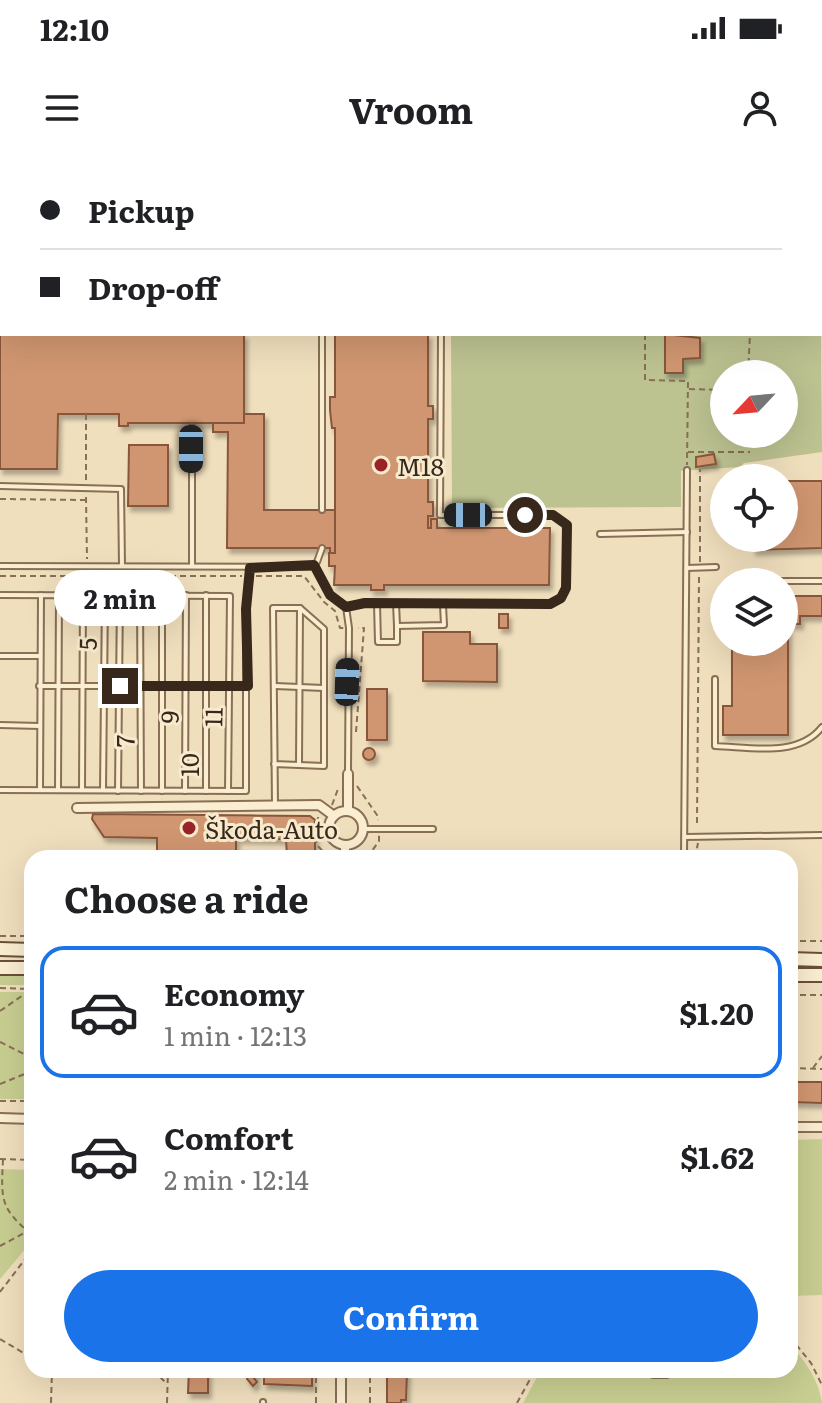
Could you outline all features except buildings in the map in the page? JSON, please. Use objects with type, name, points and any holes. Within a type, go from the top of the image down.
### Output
[{"type":"street","points":[[348,774],[348,811]]},
{"type":"street","points":[[77,808],[319,805],[334,816]]},
{"type":"street","points":[[334,816],[348,811]]},
{"type":"street","points":[[334,816],[330,832],[335,841],[345,845],[359,839],[363,829],[361,819],[348,811]]},
{"type":"street","points":[[345,845],[345,850]]},
{"type":"street","points":[[0,949],[24,950]]},
{"type":"street","points":[[798,959],[822,960]]},
{"type":"street","points":[[0,968],[24,968]]},
{"type":"street","points":[[798,975],[822,975]]},
{"type":"street","points":[[0,1118],[24,1119]]},
{"type":"street","points":[[798,1127],[822,1127]]},
{"type":"street","points":[[341,1378],[341,1403]]},
{"type":"lane","points":[[322,336],[322,510]]},
{"type":"lane","points":[[314,565],[330,595],[346,607],[377,603],[550,604],[561,598],[566,588],[567,525],[553,515],[440,515],[441,336]]},
{"type":"lane","points":[[192,427],[192,566]]},
{"type":"lane","points":[[684,850],[687,470]]},
{"type":"lane","points":[[0,486],[121,489],[122,566]]},
{"type":"lane","points":[[600,534],[687,532]]},
{"type":"lane","points":[[314,565],[322,548]]},
{"type":"lane","points":[[0,566],[250,568],[314,565]]},
{"type":"lane","points":[[687,568],[716,567]]},
{"type":"lane","points":[[0,790],[246,791],[246,609],[250,568]]},
{"type":"lane","points":[[798,581],[822,581]]},
{"type":"lane","points":[[0,595],[206,595]]},
{"type":"lane","points":[[40,790],[41,595]]},
{"type":"lane","points":[[58,790],[59,595]]},
{"type":"lane","points":[[82,790],[83,595]]},
{"type":"lane","name":"5","points":[[103,790],[105,595]]},
{"type":"lane","points":[[118,791],[120,595]]},
{"type":"lane","name":"7","points":[[140,595],[141,791]]},
{"type":"lane","points":[[162,595],[162,791]]},
{"type":"lane","name":"9","points":[[185,791],[186,595]]},
{"type":"lane","name":"11","points":[[206,595],[230,596],[228,791]]},
{"type":"lane","name":"10","points":[[206,595],[206,791]]},
{"type":"lane","points":[[377,603],[378,642],[397,642],[396,603]]},
{"type":"lane","points":[[397,626],[444,625],[443,603]]},
{"type":"lane","points":[[346,607],[349,628],[348,774]]},
{"type":"lane","points":[[274,764],[324,766],[324,629],[300,608],[273,608],[274,764],[275,805]]},
{"type":"lane","points":[[299,765],[300,608]]},
{"type":"lane","points":[[0,656],[40,656]]},
{"type":"lane","points":[[715,679],[715,746],[791,747],[807,741],[822,727]]},
{"type":"lane","points":[[39,686],[248,686]]},
{"type":"lane","points":[[274,686],[324,688]]},
{"type":"lane","points":[[0,725],[40,726]]},
{"type":"lane","points":[[363,829],[433,829]]},
{"type":"lane","points":[[685,837],[822,835]]},
{"type":"path","points":[[645,336],[645,380],[688,381],[687,470]]},
{"type":"path","points":[[749,360],[750,336]]},
{"type":"path","points":[[688,389],[710,390]]},
{"type":"path","points":[[687,452],[750,452]]},
{"type":"path","points":[[697,823],[700,469]]},
{"type":"path","points":[[0,499],[86,500]]},
{"type":"path","points":[[348,774],[377,815],[379,841],[373,850]]},
{"type":"path","points":[[0,936],[24,936]]},
{"type":"path","points":[[798,941],[822,941]]},
{"type":"path","points":[[0,988],[24,989]]},
{"type":"path","points":[[0,1011],[24,994]]},
{"type":"path","points":[[798,995],[822,995]]},
{"type":"path","points":[[0,1042],[24,1054]]},
{"type":"path","points":[[813,1069],[822,1056]]},
{"type":"path","points":[[798,1068],[822,1069]]},
{"type":"path","points":[[0,1084],[24,1074]]},
{"type":"path","points":[[0,1101],[24,1101]]},
{"type":"path","points":[[24,1160],[1,1159],[0,1198],[11,1219],[24,1229]]},
{"type":"path","points":[[0,1246],[24,1233]]},
{"type":"path","points":[[0,1292],[24,1260]]},
{"type":"path","points":[[0,1339],[24,1353]]},
{"type":"path","points":[[798,1347],[811,1363],[822,1385]]},
{"type":"path","points":[[51,1403],[52,1378]]},
{"type":"path","points":[[161,1378],[168,1385]]},
{"type":"path","points":[[167,1403],[168,1378]]},
{"type":"path","points":[[316,1378],[316,1403]]},
{"type":"path","points":[[370,1378],[370,1403]]},
{"type":"path","points":[[517,1403],[531,1378]]},
{"type":"green space","points":[[451,336],[821,336],[822,452],[743,464],[710,464],[710,469],[681,471],[681,507],[452,508]]},
{"type":"green space","points":[[0,973],[24,973],[24,985],[0,985]]},
{"type":"green space","points":[[0,992],[24,992],[24,1099],[0,1099]]},
{"type":"green space","points":[[822,1139],[822,1295],[798,1296],[798,1140]]},
{"type":"green space","points":[[0,1169],[24,1170],[24,1250],[0,1279]]},
{"type":"green space","points":[[798,1353],[818,1386],[822,1403],[523,1403],[537,1378],[798,1378]]},
{"type":"place","name":"M18","points":[[381,465]]},
{"type":"place","name":"Škoda-Auto","points":[[189,828]]},
{"type":"route","points":[[120,686],[248,686],[246,609],[250,568],[314,565],[330,595],[346,607],[365,603],[550,604],[561,598],[566,588],[567,525],[553,515],[525,515]]}]
